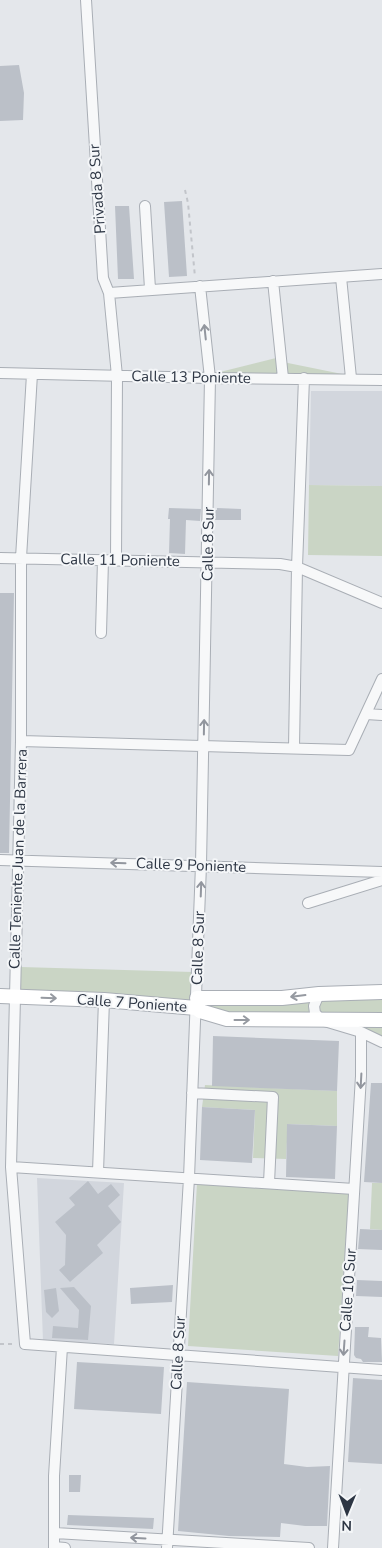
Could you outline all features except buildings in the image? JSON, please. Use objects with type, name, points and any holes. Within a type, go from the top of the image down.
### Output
[{"type":"main road","name":"Calle 7 Poniente","points":[[0,996],[196,1003],[320,994],[382,992]]},
{"type":"main road","name":"Calle 7 Poniente","points":[[196,1003],[205,1013],[227,1019],[382,1020]]},
{"type":"street","name":"Privada 8 Sur","points":[[86,0],[103,278],[109,293],[117,376],[116,560]]},
{"type":"street","points":[[145,206],[150,289]]},
{"type":"street","points":[[109,293],[382,274]]},
{"type":"street","points":[[341,277],[351,378]]},
{"type":"street","points":[[273,281],[283,378]]},
{"type":"street","name":"Calle 8 Sur","points":[[167,1544],[188,1178],[202,866],[210,378],[198,286]]},
{"type":"street","name":"Calle 13 Poniente","points":[[0,373],[382,380]]},
{"type":"street","name":"Calle Teniente Juan de la Barrera","points":[[25,1344],[11,1168],[21,741],[22,558],[32,374]]},
{"type":"street","points":[[294,748],[297,567],[304,378]]},
{"type":"street","name":"Calle 11 Poniente","points":[[0,558],[280,564],[297,567],[382,603]]},
{"type":"street","points":[[102,633],[103,560]]},
{"type":"street","points":[[21,741],[350,750],[382,679]]},
{"type":"street","points":[[366,714],[382,715]]},
{"type":"street","name":"Calle 9 Poniente","points":[[0,860],[382,872]]},
{"type":"street","points":[[308,903],[382,880]]},
{"type":"street","points":[[320,994],[314,1006],[315,1014],[321,1020],[361,1032],[382,1042]]},
{"type":"street","points":[[98,1172],[104,1000]]},
{"type":"street","name":"Calle 10 Sur","points":[[333,1548],[362,1076],[361,1032]]},
{"type":"street","points":[[192,1094],[273,1097],[269,1183]]},
{"type":"street","points":[[11,1168],[354,1189]]},
{"type":"street","points":[[25,1344],[382,1370]]},
{"type":"street","points":[[58,1548],[55,1534],[54,1476],[62,1347]]},
{"type":"street","points":[[55,1534],[167,1544],[309,1548]]},
{"type":"path","points":[[185,190],[198,286]]},
{"type":"path","points":[[0,1344],[25,1344]]},
{"type":"shaded area","points":[[311,391],[382,391],[382,486],[309,485]]},
{"type":"shaded area","points":[[37,1178],[124,1183],[114,1344],[43,1341]]},
{"type":"green space","points":[[276,358],[283,362],[347,375],[212,374]]},
{"type":"green space","points":[[309,485],[382,486],[382,556],[308,555]]},
{"type":"green space","points":[[21,967],[193,972],[194,1004],[19,994]]},
{"type":"green space","points":[[382,992],[382,1020],[204,1011],[199,999]]},
{"type":"green space","points":[[367,1021],[382,1021],[382,1040],[365,1030]]},
{"type":"green space","points":[[205,1085],[337,1091],[337,1126],[288,1124],[286,1159],[253,1158],[255,1110],[202,1107]]},
{"type":"green space","points":[[197,1183],[349,1193],[338,1356],[188,1346]]},
{"type":"green space","points":[[372,1183],[382,1183],[382,1230],[370,1229]]}]
